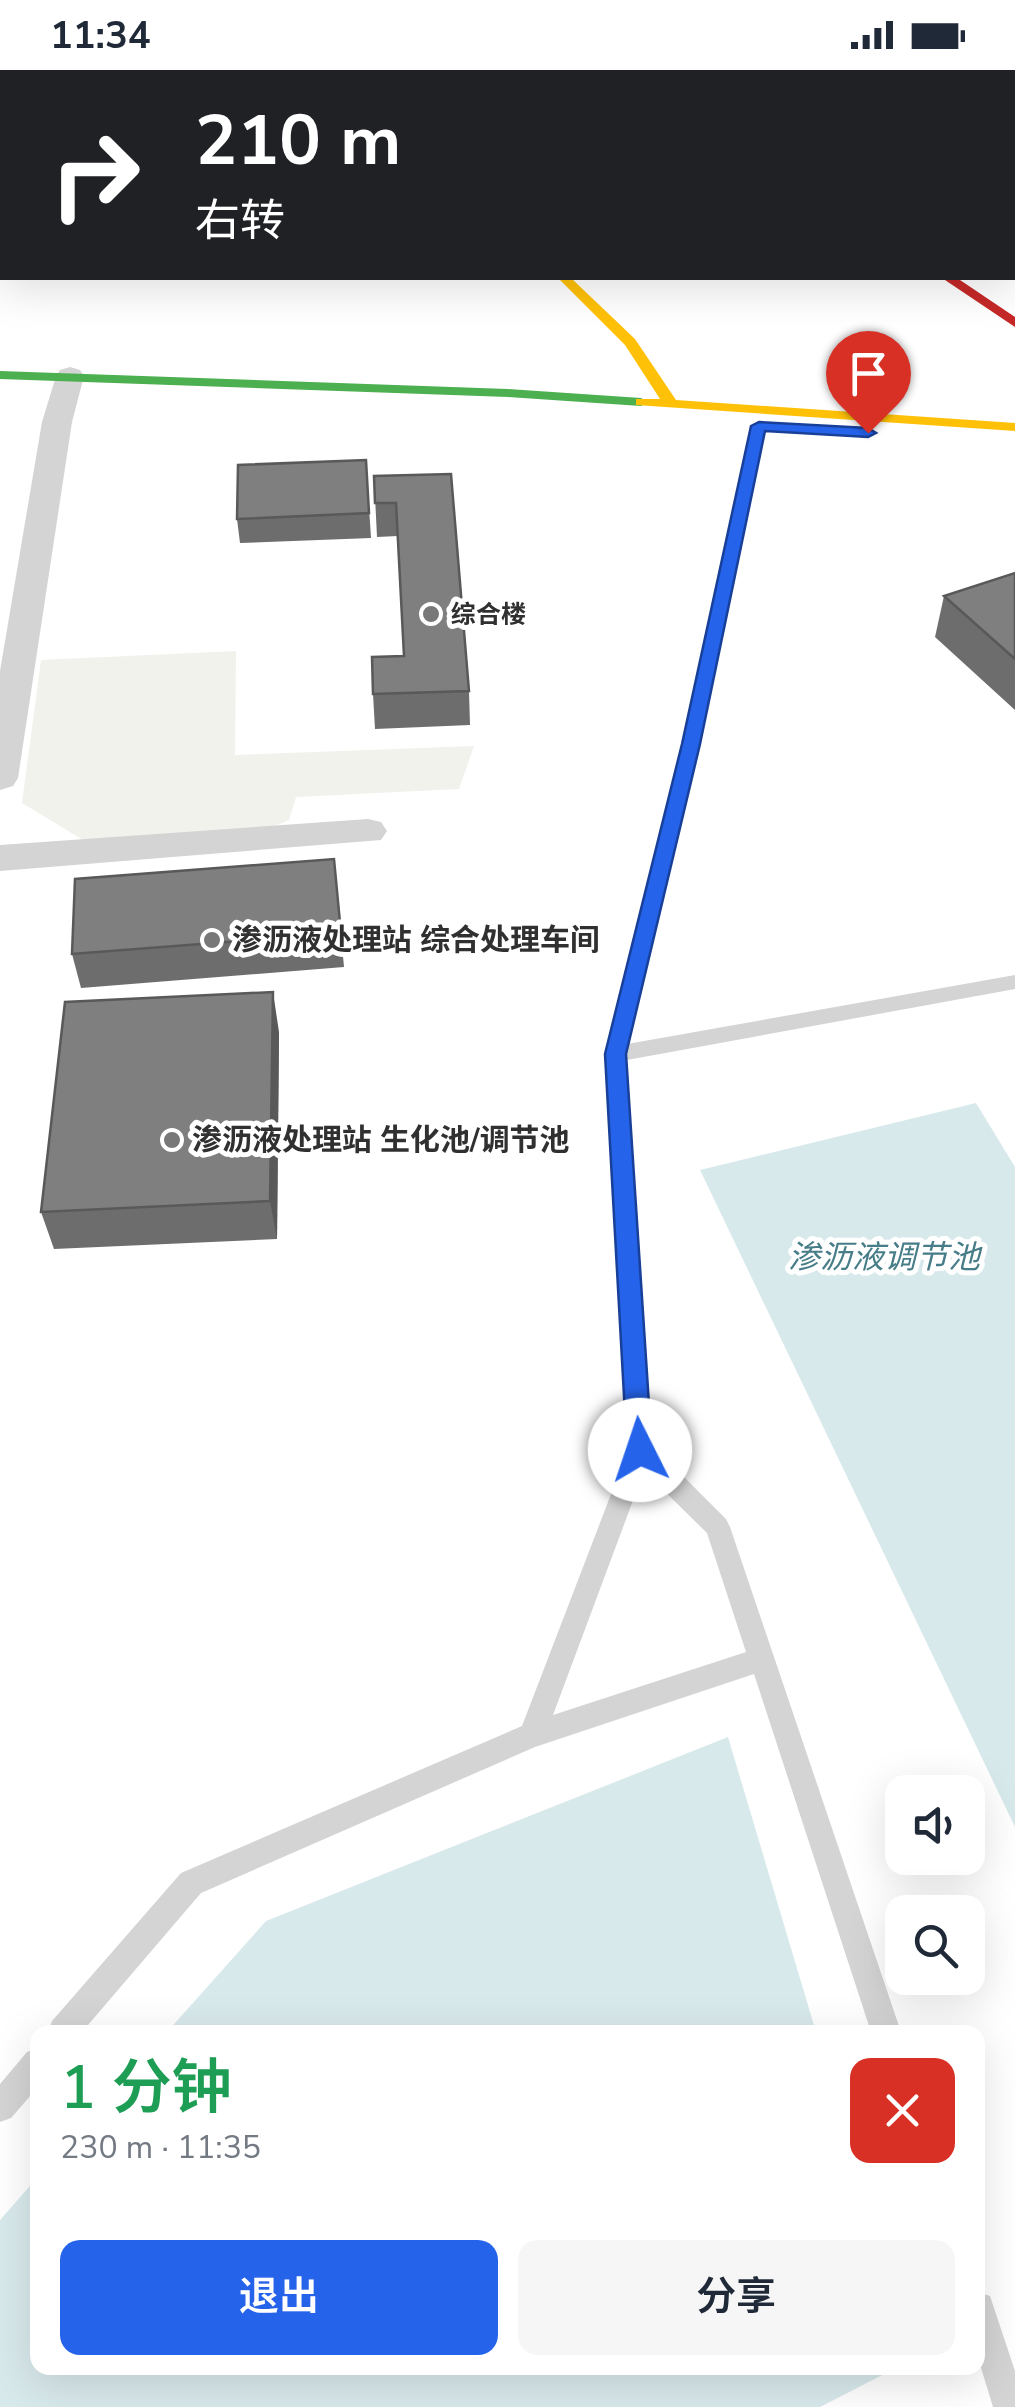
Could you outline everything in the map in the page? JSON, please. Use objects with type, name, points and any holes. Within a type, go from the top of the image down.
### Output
[{"type":"main road","points":[[566,280],[630,342],[671,404]]},
{"type":"main road","points":[[953,280],[1015,324]]},
{"type":"main road","points":[[0,375],[66,384],[1015,442]]},
{"type":"main road","points":[[0,390],[66,384],[508,394],[1015,427]]},
{"type":"main road","points":[[640,1450],[616,1054],[691,744],[759,426]]},
{"type":"street","points":[[0,778],[11,643],[66,384]]},
{"type":"street","points":[[0,858],[368,831]]},
{"type":"lane","points":[[616,1054],[1015,982]]},
{"type":"lane","points":[[532,1734],[640,1450],[717,1527],[884,2025]]},
{"type":"lane","points":[[69,2025],[191,1883],[532,1734],[762,1659]]},
{"type":"lane","points":[[0,2106],[30,2071]]},
{"type":"lane","points":[[985,2330],[1010,2407]]},
{"type":"shaded area","points":[[236,651],[235,755],[474,746],[459,789],[296,797],[289,820],[265,830],[83,840],[22,803],[41,660]]},
{"type":"water","name":"渗沥液调节池","points":[[976,1103],[1015,1167],[1015,1827],[700,1170]]},
{"type":"water","points":[[728,1737],[814,2025],[173,2025],[266,1921]]},
{"type":"water","points":[[30,2186],[30,2375],[882,2375],[820,2407],[0,2407],[0,2220]]},
{"type":"building","points":[[366,460],[369,513],[237,519],[238,465]]},
{"type":"building","name":"综合楼","points":[[451,474],[469,691],[373,694],[372,657],[404,656],[396,503],[375,503],[374,476]]},
{"type":"building","points":[[1015,573],[1015,659],[944,596]]},
{"type":"building","points":[[334,859],[341,933],[72,954],[75,879]]},
{"type":"building","name":"渗沥液处理站 生化池/调节池","points":[[273,992],[270,1201],[41,1212],[65,1002]]},
{"type":"traffic: fast","points":[[0,375],[508,393],[641,402]]},
{"type":"traffic: fast","points":[[625,1016],[616,1054],[640,1450]]},
{"type":"traffic: slow","points":[[566,280],[630,342],[671,404]]},
{"type":"traffic: slow","points":[[641,402],[1015,427]]},
{"type":"traffic: jam","points":[[952,280],[1015,323]]},
{"type":"traffic: jam","points":[[625,1016],[691,744],[759,426]]},
{"type":"place","name":"综合楼","points":[[431,614]]},
{"type":"place","name":"渗沥液处理站 综合处理车间","points":[[212,940]]},
{"type":"place","name":"渗沥液处理站 生化池/调节池","points":[[172,1140]]},
{"type":"route","points":[[640,1450],[616,1054],[691,744],[759,426],[868,433]]}]
